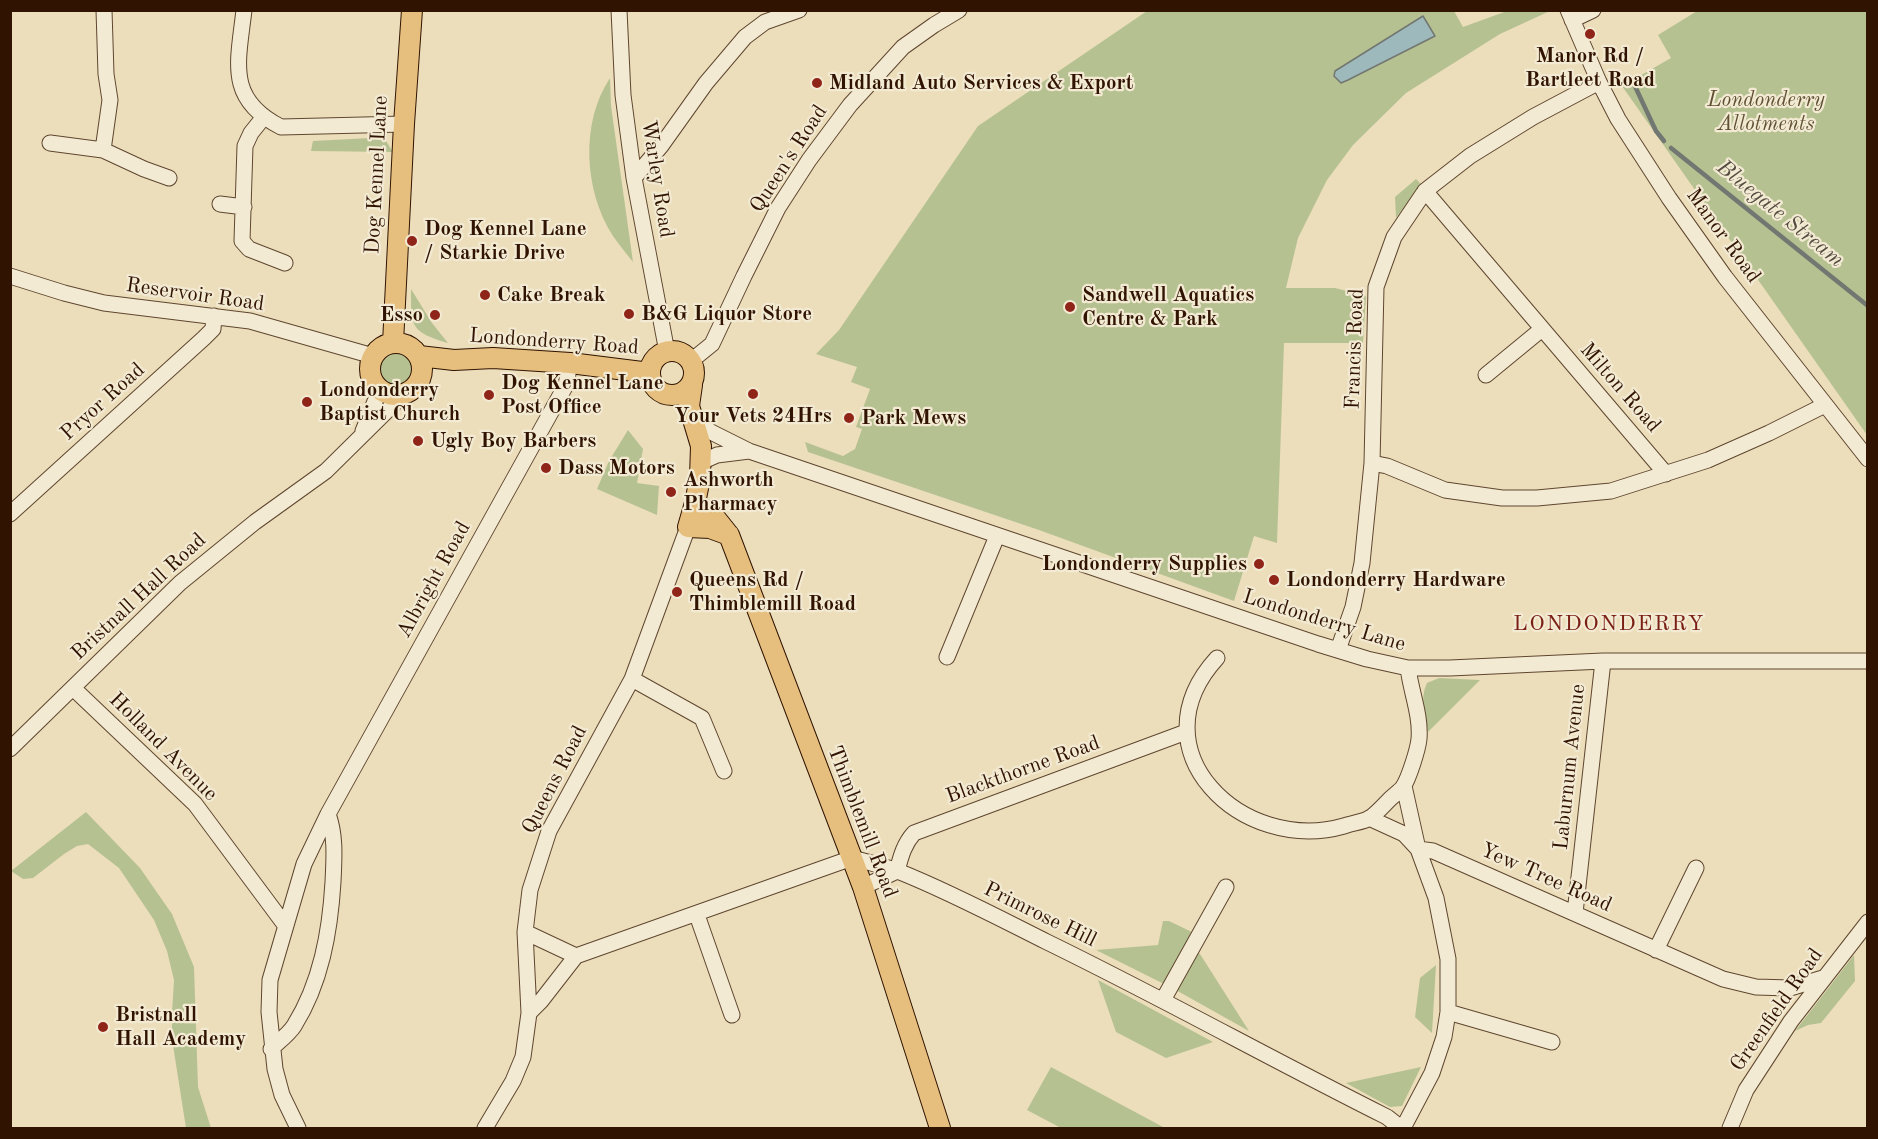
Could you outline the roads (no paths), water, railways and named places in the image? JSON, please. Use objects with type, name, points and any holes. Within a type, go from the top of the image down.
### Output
[{"type":"main road","name":"Dog Kennel Lane","points":[[393,343],[412,10]]},
{"type":"main road","points":[[393,343],[406,345],[419,356],[422,368],[419,381],[408,391],[389,394],[380,389],[370,373],[373,356],[381,347],[393,343]]},
{"type":"main road","points":[[692,385],[686,392],[677,396],[668,396],[659,392],[653,385],[650,373],[655,359],[667,352],[678,351],[691,361],[694,369],[695,377],[689,406],[701,446],[700,478],[688,527],[710,528],[729,536]]},
{"type":"main road","name":"Londonderry Road","points":[[419,356],[454,360],[493,358],[570,363],[650,373]]},
{"type":"main road","name":"Londonderry Road","points":[[408,391],[454,360]]},
{"type":"main road","points":[[668,396],[677,408],[688,431],[699,463]]},
{"type":"main road","name":"Thimblemill Road","points":[[695,503],[717,520],[729,536],[863,887],[940,1128]]},
{"type":"street","points":[[103,150],[110,100],[106,74],[104,10]]},
{"type":"street","points":[[244,10],[239,52],[239,82],[246,100],[263,118],[281,127],[404,124]]},
{"type":"street","name":"Warley Road","points":[[619,10],[623,94],[634,178],[667,352]]},
{"type":"street","points":[[634,178],[661,146],[706,83],[745,37],[765,22],[799,10]]},
{"type":"street","name":"Queen's Road","points":[[691,361],[712,344],[778,208],[809,160],[850,105],[903,47],[959,10]]},
{"type":"street","name":"Manor Road","points":[[1593,10],[1570,15],[1599,82],[1618,118],[1675,207],[1725,277],[1868,459]]},
{"type":"street","name":"Francis Road","points":[[1338,650],[1353,607],[1362,564],[1372,463],[1376,287],[1394,237],[1425,192],[1479,150],[1533,117],[1599,82]]},
{"type":"street","points":[[263,118],[251,133],[245,146],[242,241],[249,249],[285,263]]},
{"type":"street","points":[[50,143],[103,150],[169,178]]},
{"type":"street","name":"Milton Road","points":[[1425,192],[1666,474]]},
{"type":"street","points":[[220,204],[244,207]]},
{"type":"street","name":"Reservoir Road","points":[[10,276],[104,303],[250,321],[373,356]]},
{"type":"street","name":"Pryor Road","points":[[10,514],[204,338],[213,329],[214,316]]},
{"type":"street","points":[[1486,375],[1542,329]]},
{"type":"street","name":"Albright Road","points":[[298,1128],[282,1095],[271,1049],[269,1012],[270,980],[304,864],[328,814],[566,385],[570,363]]},
{"type":"street","name":"Bristnall Hall Road","points":[[359,439],[380,389]]},
{"type":"street","name":"Bristnall Hall Road","points":[[10,749],[180,583],[255,522],[326,471],[408,391]]},
{"type":"street","points":[[1372,463],[1387,466],[1445,490],[1502,498],[1537,498],[1611,491],[1708,460],[1770,433],[1825,405]]},
{"type":"street","name":"Londonderry Lane","points":[[694,419],[711,432],[749,451],[1338,650],[1408,668],[1603,661],[1868,661]]},
{"type":"street","name":"Londonderry Lane","points":[[699,463],[717,455],[749,451]]},
{"type":"street","name":"Queens Road","points":[[485,1128],[513,1081],[523,1057],[529,1013],[525,932],[530,890],[549,831],[632,679],[688,527]]},
{"type":"street","points":[[947,657],[998,536]]},
{"type":"street","points":[[1217,658],[1198,685],[1189,709],[1186,732],[1192,759],[1221,799],[1260,822],[1282,828],[1327,831],[1369,818],[1404,786],[1419,741],[1419,717],[1408,668]]},
{"type":"street","name":"Laburnum Avenue","points":[[1575,913],[1603,661]]},
{"type":"street","points":[[632,679],[702,718],[724,771]]},
{"type":"street","name":"Holland Avenue","points":[[73,688],[195,804],[285,925]]},
{"type":"street","name":"Blackthorne Road","points":[[897,871],[902,852],[914,832],[1186,732]]},
{"type":"street","points":[[1402,1128],[1432,1073],[1444,1037],[1448,1012],[1448,959],[1436,898],[1418,849],[1404,786]]},
{"type":"street","points":[[271,1049],[293,1028],[323,958],[330,919],[334,868],[334,831],[328,814]]},
{"type":"street","points":[[1369,818],[1404,834],[1418,849]]},
{"type":"street","name":"Yew Tree Road","points":[[1418,849],[1433,850],[1723,979],[1756,987],[1790,988],[1823,978]]},
{"type":"street","points":[[529,1013],[576,956],[697,915],[852,858],[897,871]]},
{"type":"street","points":[[1656,950],[1696,868]]},
{"type":"street","points":[[863,887],[897,871]]},
{"type":"street","name":"Primrose Hill","points":[[897,871],[932,885],[1163,1000],[1256,1051],[1387,1117],[1402,1128]]},
{"type":"street","points":[[1163,1000],[1226,887]]},
{"type":"street","points":[[697,915],[732,1015]]},
{"type":"street","name":"Greenfield Road","points":[[1730,1128],[1746,1090],[1791,1021],[1868,922]]},
{"type":"street","points":[[525,932],[576,956]]},
{"type":"street","points":[[1448,1012],[1552,1042]]},
{"type":"water","points":[[1423,16],[1435,36],[1341,83],[1334,76],[1335,71]]},
{"type":"waterway","name":"Bluegate Stream","points":[[1633,82],[1656,131],[1664,141]]},
{"type":"waterway","name":"Bluegate Stream","points":[[1671,148],[1868,306]]},
{"type":"place","name":"Manor Rd / Bartleet Road","points":[[1590,34]]},
{"type":"place","name":"Midland Auto Services & Export","points":[[817,83]]},
{"type":"place","name":"Dog Kennel Lane / Starkie Drive","points":[[412,241]]},
{"type":"place","name":"Cake Break","points":[[485,295]]},
{"type":"place","name":"Sandwell Aquatics Centre & Park","points":[[1070,307]]},
{"type":"place","name":"B&G Liquor Store","points":[[629,314]]},
{"type":"place","name":"Esso","points":[[435,315]]},
{"type":"place","name":"Your Vets 24Hrs","points":[[753,394]]},
{"type":"place","name":"Dog Kennel Lane Post Office","points":[[489,395]]},
{"type":"place","name":"Londonderry Baptist Church","points":[[307,402]]},
{"type":"place","name":"Park Mews","points":[[849,418]]},
{"type":"place","name":"Ugly Boy Barbers","points":[[418,441]]},
{"type":"place","name":"Dass Motors","points":[[546,468]]},
{"type":"place","name":"Ashworth Pharmacy","points":[[671,492]]},
{"type":"place","name":"Londonderry Supplies","points":[[1259,564]]},
{"type":"place","name":"Londonderry Hardware","points":[[1274,580]]},
{"type":"place","name":"Queens Rd / Thimblemill Road","points":[[677,592]]},
{"type":"place","name":"Bristnall Hall Academy","points":[[103,1027]]},
{"type":"district","name":"LONDONDERRY","points":[[1609,624]]},
{"type":"park label","name":"Londonderry Allotments","points":[[1766,112]]}]
